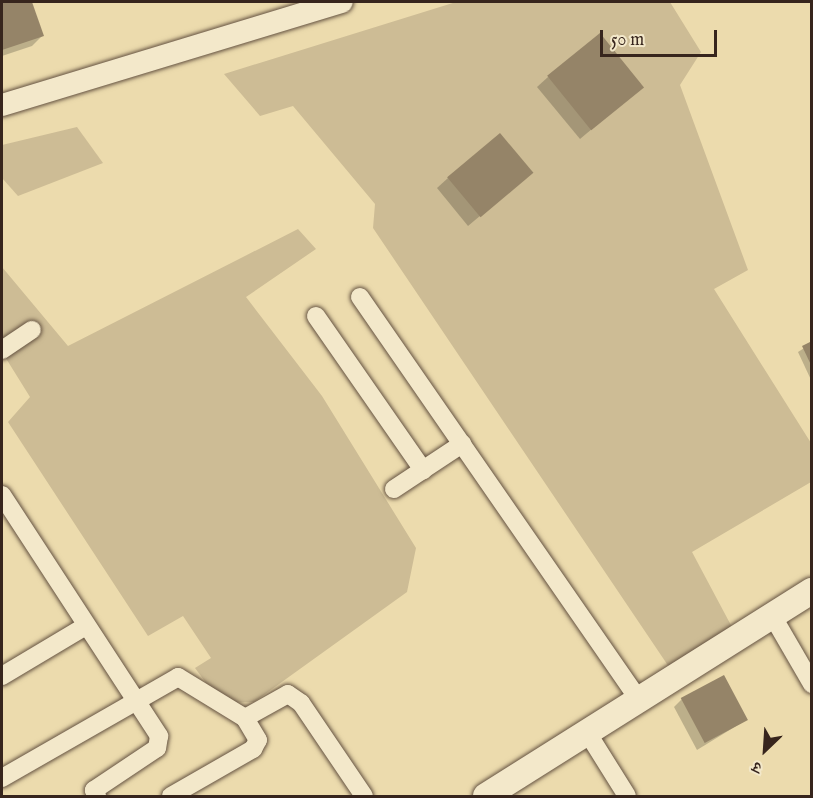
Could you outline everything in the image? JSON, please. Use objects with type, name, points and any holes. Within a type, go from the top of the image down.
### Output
[{"type":"main road","points":[[498,793],[638,699],[812,591]]},
{"type":"street","points":[[2,105],[342,2]]},
{"type":"street","points":[[360,297],[638,699]]},
{"type":"street","points":[[316,316],[423,470]]},
{"type":"street","points":[[2,350],[32,330]]},
{"type":"street","points":[[394,489],[462,444]]},
{"type":"street","points":[[2,495],[134,698],[159,742],[91,794]]},
{"type":"street","points":[[772,615],[812,684]]},
{"type":"street","points":[[2,676],[86,626]]},
{"type":"street","points":[[2,778],[134,698],[177,676],[245,718],[258,740],[253,749],[171,796]]},
{"type":"street","points":[[245,718],[282,696],[295,698],[364,796]]},
{"type":"street","points":[[587,732],[627,796]]},
{"type":"shaded area","points":[[456,2],[670,2],[701,52],[680,85],[748,270],[714,289],[811,443],[811,482],[692,552],[733,629],[669,667],[373,228],[375,204],[293,106],[260,116],[224,74]]},
{"type":"shaded area","points":[[77,127],[103,163],[18,196],[2,178],[2,145]]},
{"type":"shaded area","points":[[298,229],[316,249],[246,297],[322,396],[416,548],[407,592],[254,702],[221,703],[195,668],[211,658],[183,616],[148,636],[8,422],[30,397],[2,352],[2,267],[68,346]]},
{"type":"building","points":[[2,2],[32,2],[44,36],[2,50]]},
{"type":"building","points":[[600,33],[644,87],[591,130],[547,76]]},
{"type":"building","points":[[500,133],[533,173],[481,217],[447,177]]},
{"type":"building","points":[[812,341],[812,367],[802,346]]},
{"type":"building","points":[[724,675],[748,720],[705,743],[681,698]]}]
